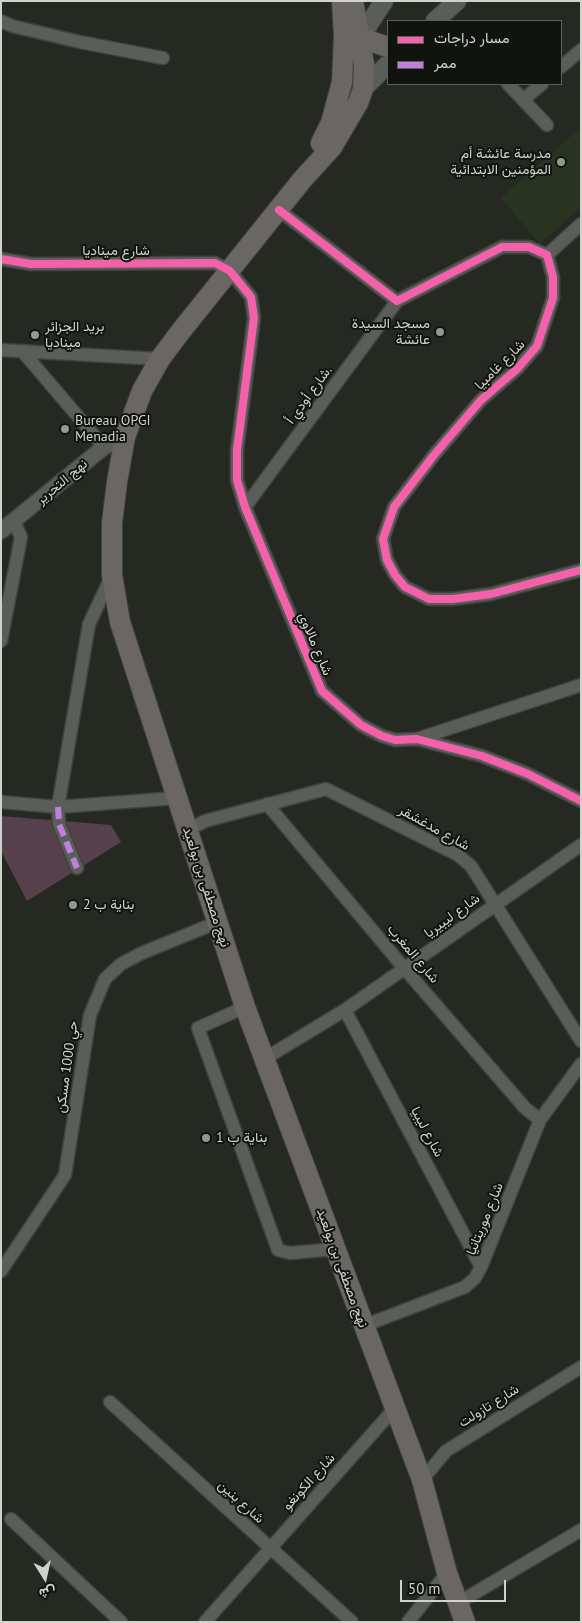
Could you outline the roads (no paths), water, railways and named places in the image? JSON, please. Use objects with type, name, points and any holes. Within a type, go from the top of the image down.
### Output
[{"type":"main road","name":"نهج مصطفى بن بولعيد","points":[[302,180],[331,123],[341,89],[344,60],[342,1]]},
{"type":"main road","name":"نهج مصطفى بن بولعيد","points":[[353,1],[361,38],[364,64],[362,89],[358,103],[332,147],[302,180],[160,360],[142,391],[125,437],[112,523],[112,575],[120,622],[245,1007],[422,1480],[447,1573],[465,1622]]},
{"type":"main road","points":[[344,60],[361,38],[384,1]]},
{"type":"main road","points":[[441,19],[457,1]]},
{"type":"main road","points":[[361,38],[387,47]]},
{"type":"main road","points":[[362,89],[387,65]]},
{"type":"street","points":[[1,21],[12,26],[80,42],[162,58]]},
{"type":"street","points":[[562,67],[581,50]]},
{"type":"street","points":[[509,85],[547,125]]},
{"type":"street","points":[[524,99],[541,85]]},
{"type":"street","points":[[279,210],[397,301],[502,247],[529,247],[546,255],[581,224]]},
{"type":"street","name":"شارع غامبيا","points":[[546,255],[553,277],[553,298],[537,346],[516,369],[481,400],[434,455],[394,507],[383,539],[387,560],[395,575],[405,588],[428,599],[453,599],[491,594],[581,570]]},
{"type":"street","name":"شارع ميناديا","points":[[1,259],[31,264],[215,263],[230,271]]},
{"type":"street","name":"شارع مالاوي","points":[[230,271],[250,297],[254,318],[237,450],[238,480],[245,507],[322,691],[361,725],[382,736],[395,740],[417,739],[482,756],[528,774],[581,801]]},
{"type":"street","name":"شارع أودي أ.","points":[[245,507],[397,301]]},
{"type":"street","points":[[1,350],[160,360]]},
{"type":"street","points":[[23,352],[104,447]]},
{"type":"street","name":"نهج التحرير","points":[[1,531],[104,447],[125,437]]},
{"type":"street","points":[[1,641],[21,537],[14,521]]},
{"type":"street","points":[[77,868],[59,824],[58,806],[89,624],[112,575]]},
{"type":"street","points":[[417,739],[581,685]]},
{"type":"street","name":"شارع مدغشقر","points":[[188,830],[205,821],[326,789],[458,855],[471,866],[581,1041]]},
{"type":"street","points":[[1,802],[58,806],[176,798]]},
{"type":"street","name":"شارع المغرب","points":[[267,804],[404,968],[525,1108],[540,1120]]},
{"type":"street","name":"شارع ليبيريا","points":[[264,1059],[345,1010],[494,903],[581,845]]},
{"type":"street","name":"حي 1000 مسكن","points":[[1,1271],[65,1175],[90,1014],[105,979],[121,964],[142,953],[218,922]]},
{"type":"street","points":[[245,1007],[198,1028],[278,1250],[290,1253],[336,1249]]},
{"type":"street","name":"شارع ليبيا","points":[[345,1010],[481,1267]]},
{"type":"street","name":"شارع موريتانيا","points":[[363,1326],[465,1288],[475,1278],[540,1120],[581,1064]]},
{"type":"street","name":"شارع تازولت","points":[[422,1480],[446,1451],[581,1367]]},
{"type":"street","name":"شارع بنين","points":[[110,1402],[352,1622]]},
{"type":"street","name":"شارع الكونغو","points":[[205,1622],[395,1408]]},
{"type":"street","points":[[11,1519],[121,1622]]},
{"type":"street","points":[[458,1603],[581,1530]]},
{"type":"street","points":[[408,1622],[447,1573]]},
{"type":"place","name":"مدرسة عائشة أم المؤمنين الابتدائية","points":[[561,162]]},
{"type":"place","name":"مسجد السيدة عائشة","points":[[440,332]]},
{"type":"place","name":"بريد الجزائر ميناديا","points":[[35,335]]},
{"type":"place","name":"Bureau OPGI Menadia","points":[[65,429]]},
{"type":"place","name":"بناية ب 2","points":[[73,905]]},
{"type":"place","name":"بناية ب 1","points":[[206,1138]]}]
